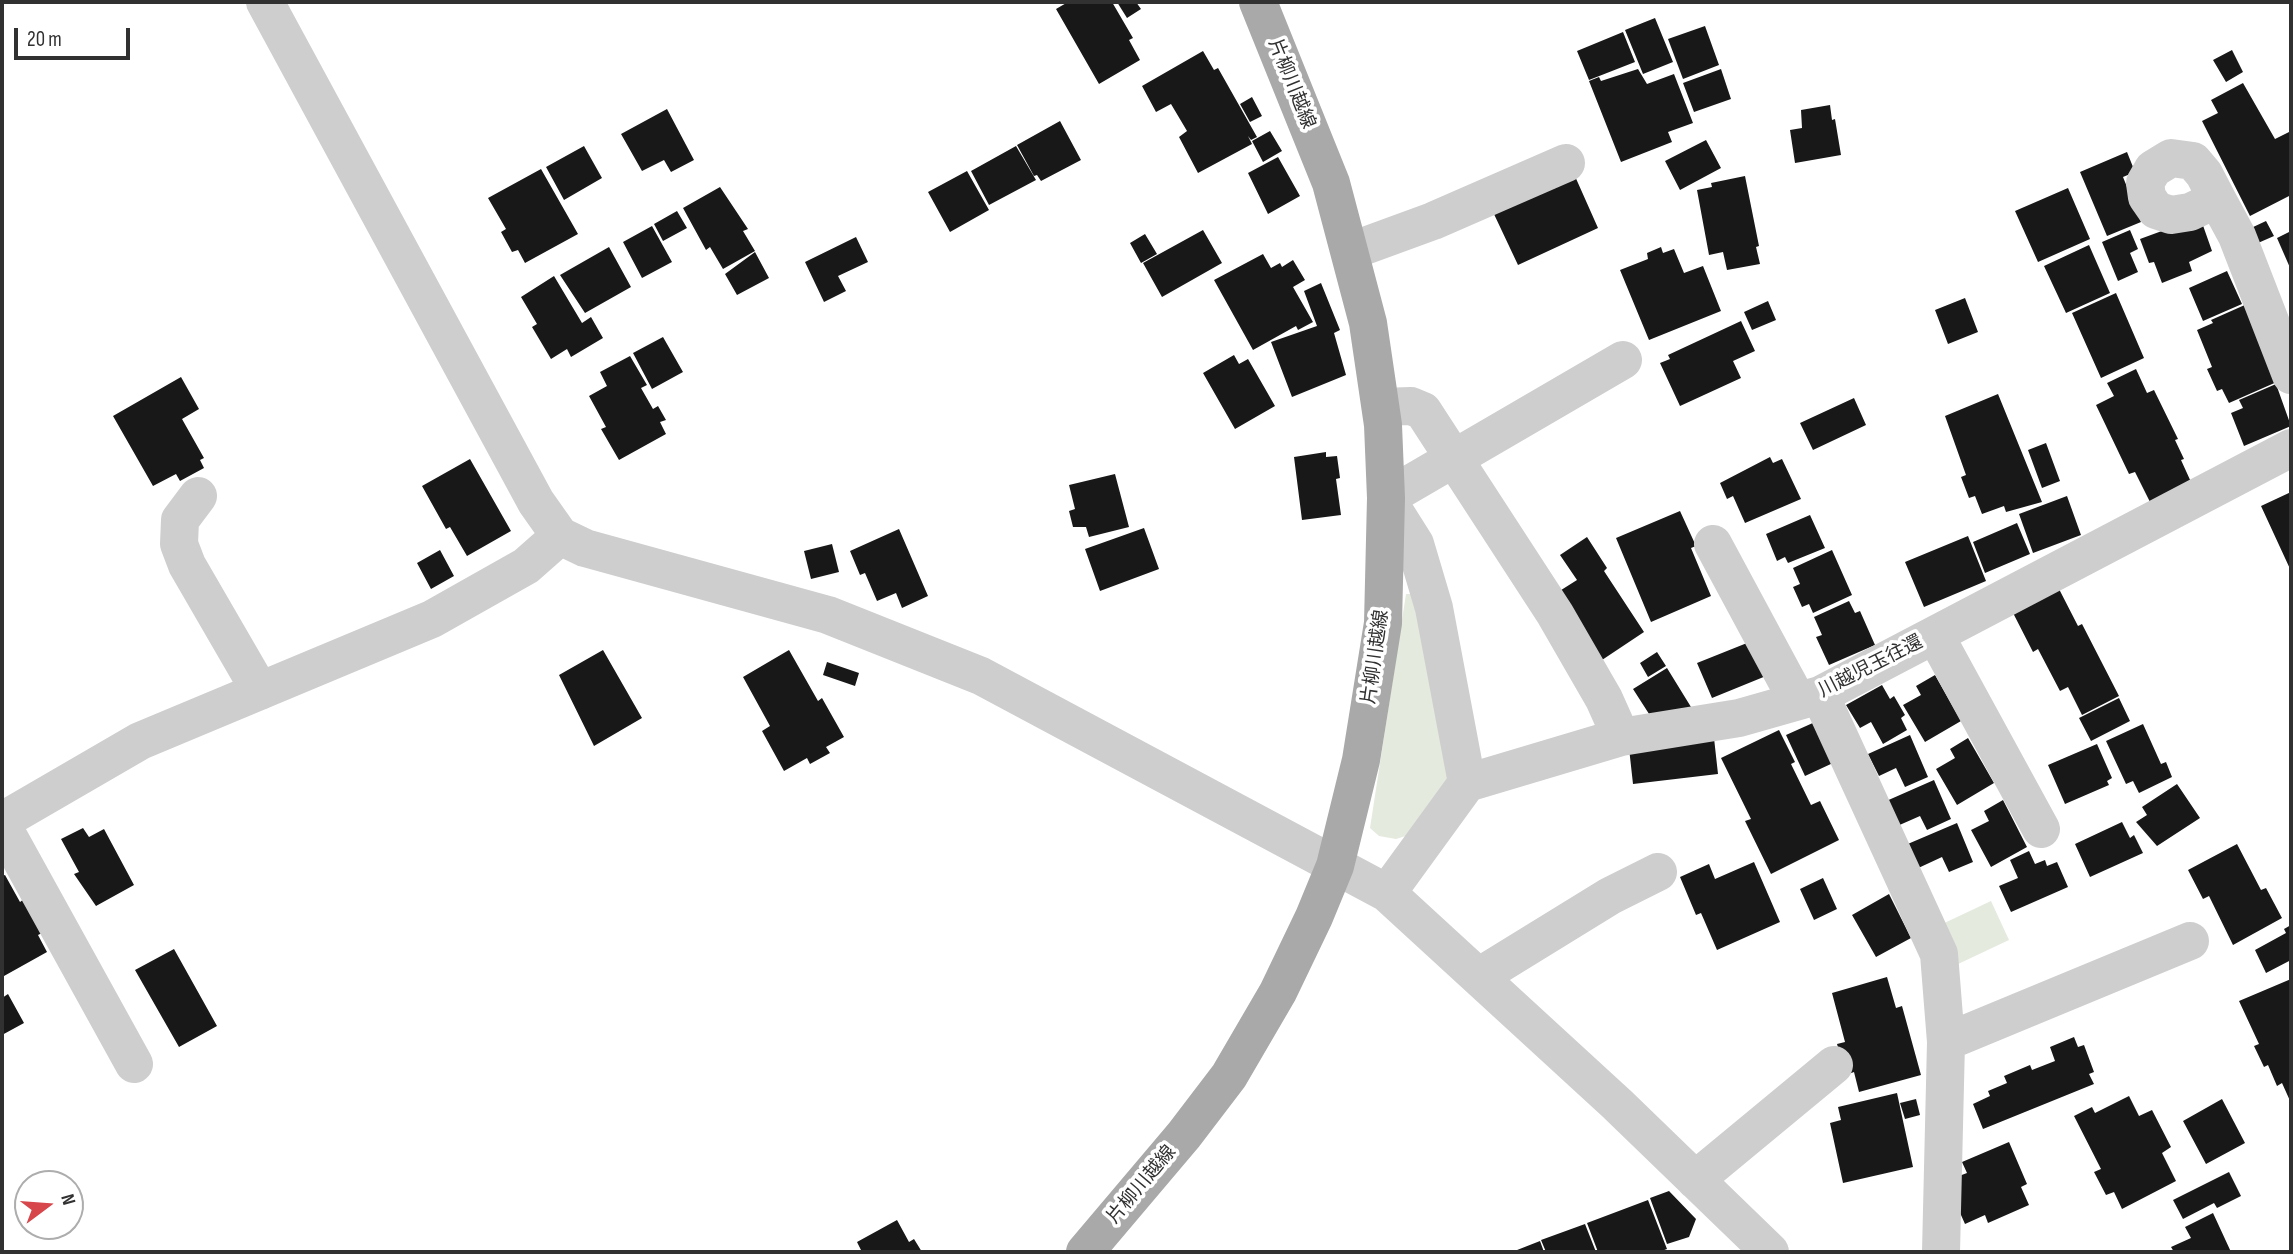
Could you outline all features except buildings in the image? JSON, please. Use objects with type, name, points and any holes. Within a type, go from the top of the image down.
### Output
[{"type":"main road","name":"片柳川越線","points":[[1085,1252],[1184,1135],[1229,1076],[1278,992],[1335,866],[1361,760],[1383,623],[1386,498],[1381,407],[1368,323],[1331,183],[1258,2]]},
{"type":"street","points":[[265,2],[536,502],[560,536],[585,548],[828,615],[981,676],[1387,893],[1480,976],[1770,1252]]},
{"type":"street","points":[[1351,251],[1433,221],[1566,163]]},
{"type":"street","points":[[2217,199],[2236,236],[2291,374]]},
{"type":"street","points":[[1387,893],[1467,783],[1434,607],[1415,544],[1386,498],[1623,360]]},
{"type":"street","points":[[1381,407],[1411,406],[1423,411],[1457,458],[1555,614],[1604,699],[1621,737]]},
{"type":"street","name":"川越児玉往還","points":[[1467,783],[1621,737],[1739,718],[1808,697],[1935,635],[2291,448]]},
{"type":"street","points":[[198,496],[180,520],[179,544],[187,565],[260,691]]},
{"type":"street","points":[[134,1064],[2,823],[140,741],[432,619],[526,566],[560,536]]},
{"type":"street","points":[[1713,544],[1808,697],[1939,954],[1946,1042],[1941,1252]]},
{"type":"street","points":[[1935,635],[2041,829]]},
{"type":"street","points":[[1480,976],[1610,896],[1658,872]]},
{"type":"street","points":[[1946,1042],[2190,941]]},
{"type":"street","points":[[1695,1180],[1834,1065]]},
{"type":"shaded area","points":[[1406,594],[1417,594],[1452,784],[1412,834],[1396,839],[1379,836],[1370,828]]},
{"type":"shaded area","points":[[1991,901],[2009,940],[1956,965],[1938,926]]}]
